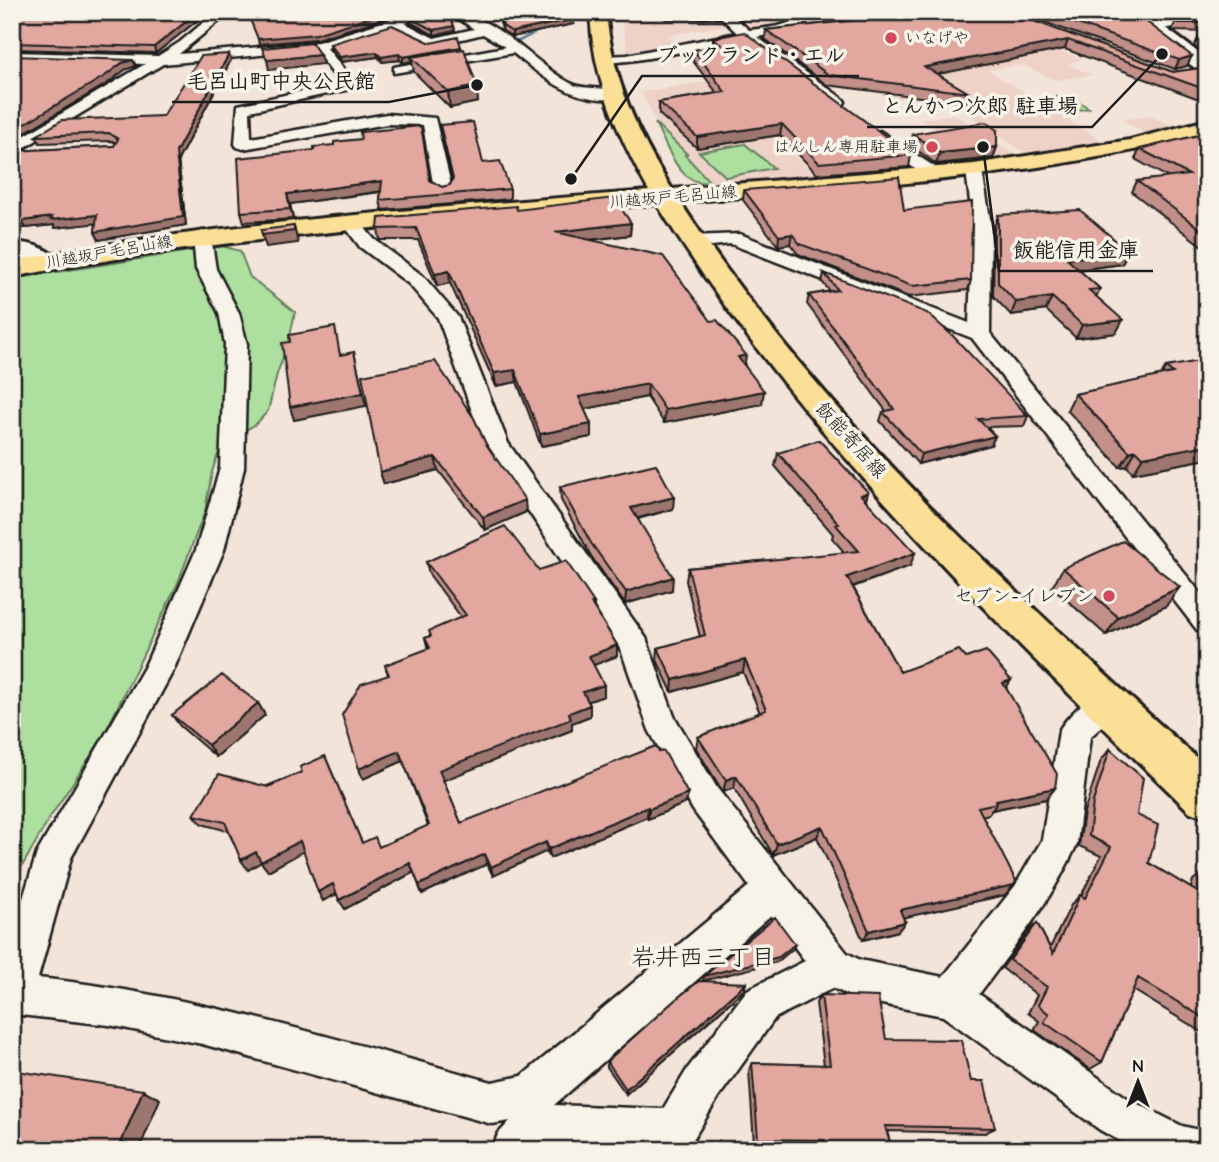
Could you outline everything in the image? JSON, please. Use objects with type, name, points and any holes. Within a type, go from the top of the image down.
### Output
[{"type":"main road","name":"飯能寄居線","points":[[598,12],[605,60],[615,95],[643,160],[664,198],[724,288],[785,364],[876,469],[981,580],[1107,704],[1207,797]]},
{"type":"main road","name":"川越坂戸毛呂山線","points":[[12,269],[117,249],[202,237],[974,172],[1131,146],[1207,126]]},
{"type":"street","points":[[12,151],[20,140],[185,45],[224,12]]},
{"type":"street","points":[[12,56],[161,60],[319,46],[429,12]]},
{"type":"street","points":[[455,12],[516,50],[559,83],[575,91],[615,95]]},
{"type":"street","points":[[666,12],[767,12]]},
{"type":"street","points":[[605,60],[627,60],[785,28],[804,20],[809,12]]},
{"type":"street","points":[[1105,12],[1147,21]]},
{"type":"street","points":[[1124,12],[1147,21],[1206,68]]},
{"type":"street","points":[[723,13],[745,34],[829,94],[853,116]]},
{"type":"street","points":[[396,24],[433,42],[484,30]]},
{"type":"street","points":[[319,46],[348,85],[243,108],[243,144],[387,119],[430,121],[443,189]]},
{"type":"street","points":[[399,70],[516,50]]},
{"type":"street","points":[[1183,72],[1206,68]]},
{"type":"street","points":[[869,128],[936,175]]},
{"type":"street","points":[[12,151],[49,150]]},
{"type":"street","points":[[974,172],[982,225],[979,334]]},
{"type":"street","points":[[352,223],[367,243],[416,280],[448,317],[496,444],[635,646],[660,720],[705,799],[833,967],[856,979],[951,998],[1115,1115],[1178,1148],[1198,1150]]},
{"type":"street","points":[[202,237],[206,269],[229,313],[236,344],[232,468],[210,550],[158,671],[55,853],[13,997],[109,1005],[202,1024],[492,1103],[532,1096],[773,889]]},
{"type":"street","points":[[692,242],[733,238],[979,334],[1207,622]]},
{"type":"street","points":[[12,250],[27,251],[47,262]]},
{"type":"street","points":[[951,998],[1028,899],[1059,844],[1075,731],[1107,704]]},
{"type":"street","points":[[514,1150],[534,1126],[674,1131],[703,1083],[761,1004],[833,967]]},
{"type":"shaded area","points":[[931,12],[982,22],[1082,59],[1067,64],[1092,75],[1055,80],[1022,65],[988,70],[1106,143],[1029,156],[938,93],[889,99],[803,46],[844,41],[813,15]]},
{"type":"shaded area","points":[[1000,12],[1026,12],[1163,41],[1193,65],[1171,73]]},
{"type":"shaded area","points":[[804,15],[782,27],[747,32],[730,16]]},
{"type":"shaded area","points":[[719,16],[732,24],[667,36],[681,45],[629,57],[621,17]]},
{"type":"shaded area","points":[[751,74],[760,127],[792,152],[816,177],[706,186],[684,177],[641,92]]},
{"type":"shaded area","points":[[954,114],[1019,157],[943,166],[927,163],[893,141],[941,134],[920,119]]},
{"type":"shaded area","points":[[1150,115],[1175,127],[1147,135],[1123,120]]},
{"type":"green space","points":[[1067,95],[1089,108],[1058,114],[1036,100]]},
{"type":"green space","points":[[655,123],[687,154],[685,155],[710,182],[699,182],[682,172]]},
{"type":"green space","points":[[745,144],[774,168],[726,177],[699,152]]},
{"type":"green space","points":[[222,246],[240,251],[250,277],[295,312],[268,411],[256,424],[221,445],[212,472],[205,511],[177,585],[103,737],[49,819],[12,884],[12,279]]},
{"type":"building","points":[[12,12],[198,12],[154,47],[12,43]]},
{"type":"building","points":[[247,12],[387,12],[316,34],[258,39]]},
{"type":"building","points":[[425,12],[448,12],[454,26],[434,30],[411,19]]},
{"type":"building","points":[[498,12],[561,12],[574,19],[512,32],[503,26]]},
{"type":"building","points":[[856,12],[1009,12],[1173,72],[1207,67],[1207,90],[1068,40],[925,67],[969,93],[829,75],[766,30],[856,20]]},
{"type":"building","points":[[1044,12],[1118,12],[1144,20],[1192,56],[1179,60]]},
{"type":"building","points":[[1180,12],[1207,12],[1207,23],[1178,23],[1176,21],[1185,16]]},
{"type":"building","points":[[392,25],[431,43],[458,37],[461,47],[403,57],[399,54],[381,57],[377,52],[340,57],[330,44]]},
{"type":"building","points":[[744,32],[911,155],[819,163],[782,124],[697,137],[659,102],[725,92],[694,50],[721,45],[713,38]]},
{"type":"building","points":[[312,43],[320,55],[267,60],[262,48]]},
{"type":"building","points":[[464,49],[477,86],[448,92],[411,57]]},
{"type":"building","points":[[229,54],[176,152],[183,217],[95,232],[97,215],[12,221],[12,151],[114,146],[118,139],[109,133],[36,136],[62,120],[163,116],[201,56]]},
{"type":"building","points":[[12,56],[133,60],[122,63],[105,76],[12,131]]},
{"type":"building","points":[[473,122],[483,163],[500,161],[510,189],[380,200],[382,181],[287,194],[290,209],[241,212],[238,158],[314,150],[314,147],[334,145],[334,142],[361,139],[360,132],[421,126],[430,180],[442,187],[450,185],[453,179],[440,125]]},
{"type":"building","points":[[986,122],[997,130],[997,147],[940,153],[913,134]]},
{"type":"building","points":[[1207,133],[1207,234],[1137,181],[1189,175],[1140,149]]},
{"type":"building","points":[[899,177],[904,210],[972,202],[971,280],[912,286],[800,244],[792,234],[779,236],[744,190]]},
{"type":"building","points":[[614,198],[631,223],[555,232],[663,256],[711,321],[717,320],[746,355],[738,357],[764,391],[665,410],[648,384],[579,397],[591,424],[540,434],[515,370],[494,373],[449,271],[435,274],[416,228],[378,229],[379,218],[516,206],[517,210]]},
{"type":"building","points":[[1080,210],[1128,251],[1067,259],[1100,289],[1089,290],[1123,320],[1082,325],[1052,297],[1016,302],[998,283],[998,215]]},
{"type":"building","points":[[294,226],[294,231],[262,235],[261,230]]},
{"type":"building","points":[[824,273],[927,313],[953,336],[1028,416],[978,419],[995,436],[921,454],[883,412],[894,409],[809,295],[838,290]]},
{"type":"building","points":[[335,327],[340,355],[354,352],[363,393],[290,407],[282,343],[290,342],[289,335]]},
{"type":"building","points":[[1204,360],[1207,363],[1207,445],[1143,457],[1136,450],[1130,452],[1075,394],[1173,373],[1166,367]]},
{"type":"building","points":[[435,361],[474,418],[486,444],[525,500],[483,517],[435,457],[380,472],[362,375]]},
{"type":"building","points":[[819,440],[868,492],[861,495],[915,553],[847,577],[900,672],[959,650],[966,658],[986,651],[1011,680],[1003,683],[1057,774],[1055,788],[996,800],[997,803],[978,807],[1016,881],[1014,885],[900,910],[905,922],[869,931],[822,826],[777,844],[736,776],[726,780],[698,737],[766,710],[745,660],[673,680],[658,648],[705,635],[688,568],[859,551],[778,453]]},
{"type":"building","points":[[656,464],[674,497],[631,508],[673,577],[626,592],[591,543],[560,487]]},
{"type":"building","points":[[505,526],[539,570],[566,561],[594,603],[591,603],[617,645],[589,656],[604,685],[583,692],[590,705],[569,713],[571,719],[439,770],[461,823],[656,746],[659,752],[664,751],[688,794],[649,809],[648,807],[549,849],[546,842],[491,867],[485,854],[419,885],[410,863],[339,900],[333,884],[318,892],[300,841],[261,862],[256,852],[241,860],[225,822],[194,815],[219,774],[268,787],[302,772],[300,767],[325,756],[362,843],[375,837],[379,847],[429,825],[399,751],[359,769],[342,715],[361,684],[389,675],[385,665],[430,648],[425,638],[431,636],[429,631],[466,615],[426,562]]},
{"type":"building","points":[[1123,541],[1180,587],[1118,617],[1063,568]]},
{"type":"building","points":[[222,675],[258,703],[208,745],[172,715]]},
{"type":"building","points":[[1110,749],[1143,778],[1137,815],[1158,825],[1149,863],[1199,893],[1207,871],[1207,1020],[1138,978],[1102,1062],[1044,1022],[1049,1014],[1038,1005],[1047,987],[1010,960],[1037,923],[1053,954],[1080,895],[1085,898],[1111,847],[1089,836],[1093,802]]},
{"type":"building","points":[[775,917],[795,944],[779,957],[704,976]]},
{"type":"building","points":[[699,981],[746,983],[626,1089],[607,1061]]},
{"type":"building","points":[[821,995],[878,997],[886,1039],[961,1040],[971,1081],[984,1081],[995,1128],[885,1126],[892,1150],[827,1150],[825,1140],[758,1139],[752,1063],[830,1065]]},
{"type":"building","points":[[17,1071],[143,1090],[118,1150],[12,1150],[12,1081]]},
{"type":"waterway","points":[[516,42],[551,25]]},
{"type":"place","name":"いなげや","points":[[891,38]]},
{"type":"place","name":"とんかつ次郎 駐車場","points":[[1162,54]]},
{"type":"place","name":"毛呂山町中央公民館","points":[[477,85]]},
{"type":"place","name":"はんしん専用駐車場","points":[[932,147]]},
{"type":"place","name":"飯能信用金庫","points":[[983,147]]},
{"type":"place","name":"ブックランド・エル","points":[[571,179]]},
{"type":"place","name":"セブン-イレブン","points":[[1109,596]]},
{"type":"district","name":"岩井西三丁目","points":[[703,957]]}]
